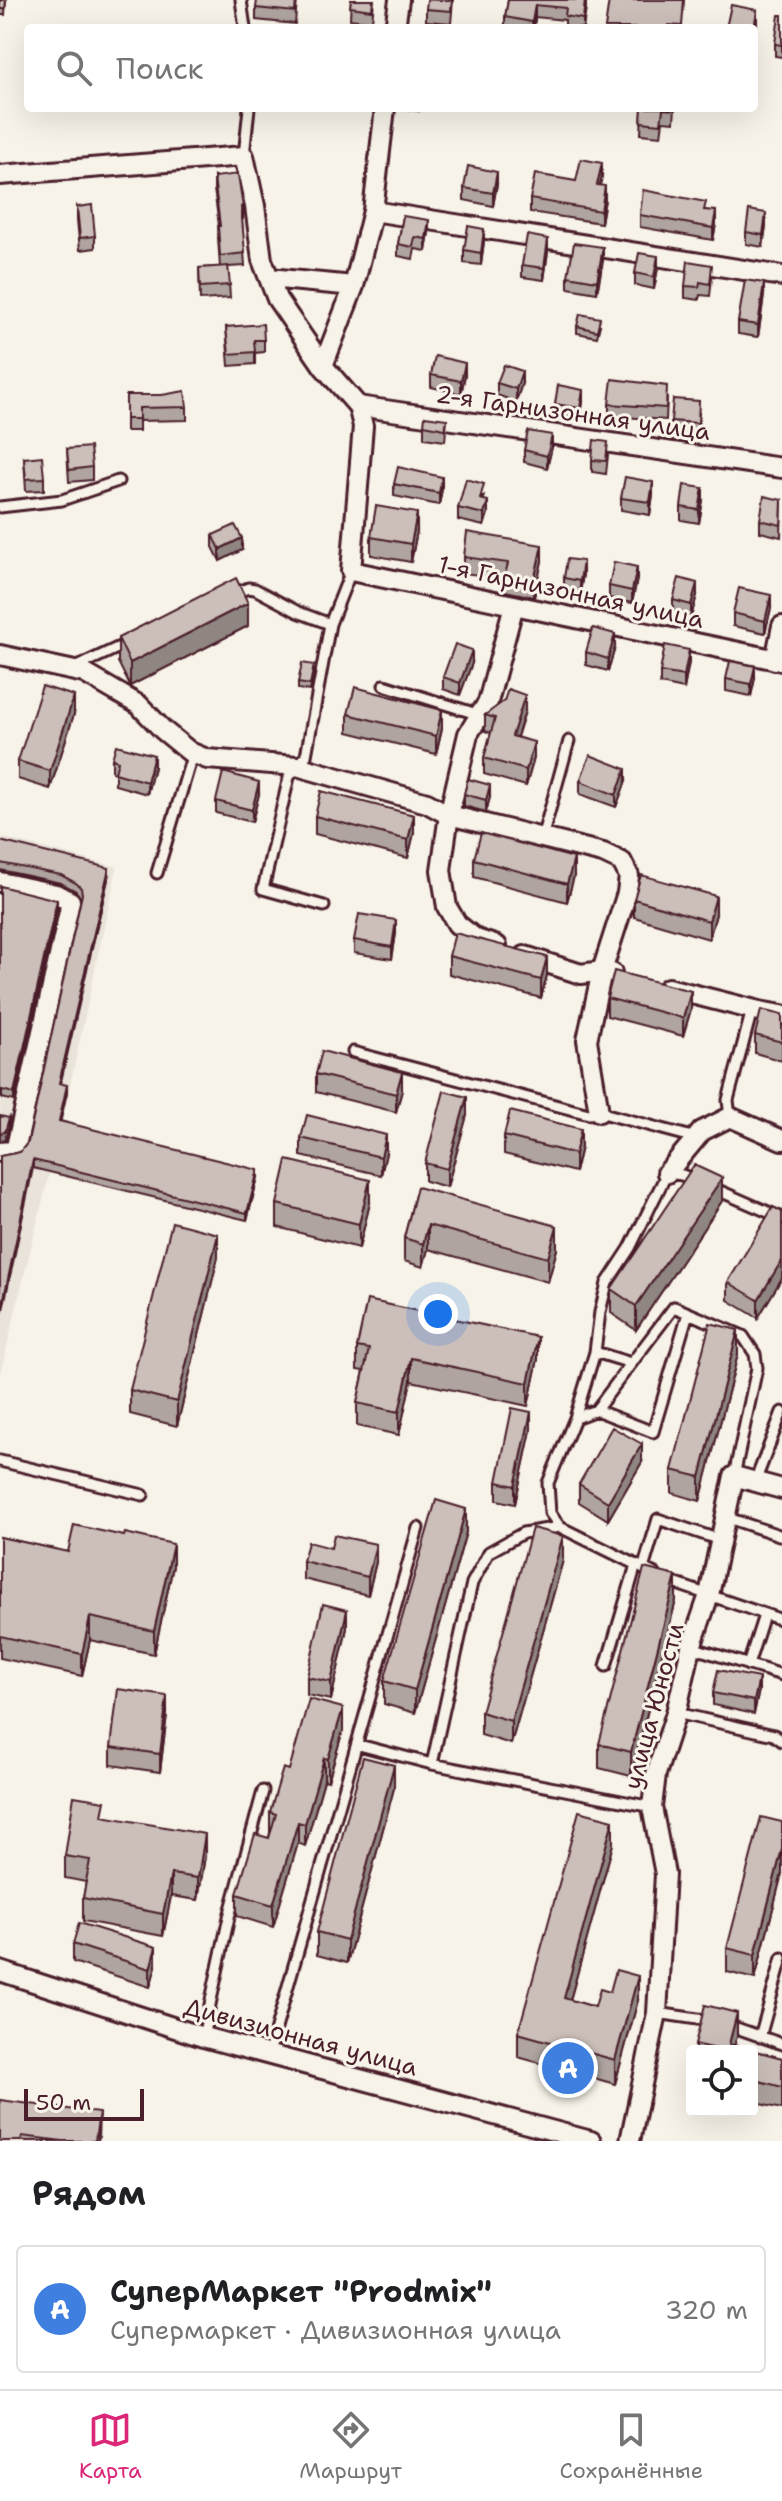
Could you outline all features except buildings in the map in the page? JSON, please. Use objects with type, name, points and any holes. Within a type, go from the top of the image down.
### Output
[{"type":"street","points":[[396,24],[399,0]]},
{"type":"street","points":[[323,366],[354,286],[373,211],[385,112]]},
{"type":"street","points":[[0,175],[244,156],[262,260],[277,299],[323,366],[358,406],[363,426],[351,571]]},
{"type":"street","points":[[373,211],[782,276]]},
{"type":"street","points":[[269,278],[354,286]]},
{"type":"street","name":"2-я Гарнизонная улица","points":[[358,406],[782,468]]},
{"type":"street","name":"1-я Гарнизонная улица","points":[[351,571],[778,660]]},
{"type":"street","points":[[514,605],[488,702],[468,734],[449,815],[441,870],[447,907],[457,924],[476,939],[581,974],[602,971],[782,1015]]},
{"type":"street","points":[[778,660],[782,626]]},
{"type":"street","points":[[0,655],[84,673],[139,705],[163,730],[193,753],[207,759],[297,766],[427,803],[449,815],[603,853],[622,862],[629,876],[627,893],[602,971],[587,1040],[599,1112]]},
{"type":"street","points":[[0,882],[56,894],[70,901],[16,1147],[12,1151],[0,1152]]},
{"type":"street","points":[[667,1173],[702,1131],[730,1117],[782,1140]]},
{"type":"street","points":[[734,1476],[782,1489]]},
{"type":"street","name":"улица Юности","points":[[630,2141],[657,2013],[665,1874],[652,1807],[656,1774],[676,1713],[691,1647],[709,1595],[734,1476]]},
{"type":"street","name":"Дивизионная улица","points":[[0,1971],[203,2037],[591,2141]]},
{"type":"lane","points":[[241,0],[244,24]]},
{"type":"lane","points":[[244,156],[249,112]]},
{"type":"lane","points":[[0,507],[62,500],[118,481]]},
{"type":"lane","points":[[324,906],[263,889],[289,777],[306,756],[330,624],[351,571]]},
{"type":"lane","points":[[221,600],[248,588],[255,589],[298,612],[330,624]]},
{"type":"lane","points":[[71,670],[139,638]]},
{"type":"lane","points":[[384,685],[480,715]]},
{"type":"lane","points":[[542,838],[569,741]]},
{"type":"lane","points":[[157,873],[193,753]]},
{"type":"lane","points":[[730,1117],[728,1100],[752,1010]]},
{"type":"lane","points":[[353,1052],[589,1114],[599,1112],[696,1138]]},
{"type":"lane","points":[[782,1218],[682,1175],[667,1173],[630,1248],[607,1283],[595,1352],[575,1418],[548,1483],[550,1513],[560,1527],[672,1583],[782,1620]]},
{"type":"lane","points":[[575,1418],[596,1410],[674,1307],[743,1336],[755,1354],[757,1368],[734,1476]]},
{"type":"lane","points":[[596,1410],[653,1432],[688,1313]]},
{"type":"lane","points":[[595,1352],[631,1363]]},
{"type":"lane","points":[[755,1482],[782,1412]]},
{"type":"lane","points":[[0,1461],[143,1495]]},
{"type":"lane","points":[[725,1517],[782,1536]]},
{"type":"lane","points":[[606,1666],[658,1519],[720,1540]]},
{"type":"lane","points":[[432,1764],[472,1583],[489,1552],[523,1533],[560,1527]]},
{"type":"lane","points":[[269,2053],[359,1745],[418,1528]]},
{"type":"lane","points":[[748,1665],[764,1615]]},
{"type":"lane","points":[[691,1647],[782,1675]]},
{"type":"lane","points":[[676,1713],[774,1735],[782,1741]]},
{"type":"lane","points":[[359,1745],[432,1764],[652,1807]]},
{"type":"lane","points":[[203,2037],[229,1917],[263,1791]]},
{"type":"lane","points":[[760,2037],[782,1958]]},
{"type":"lane","points":[[657,2013],[719,2022],[782,2044]]},
{"type":"shaded area","points":[[0,837],[117,867],[63,1118],[0,1374]]},
{"type":"place","name":"СуперМаркет \"Prodmix\"","points":[[568,2068]]}]
